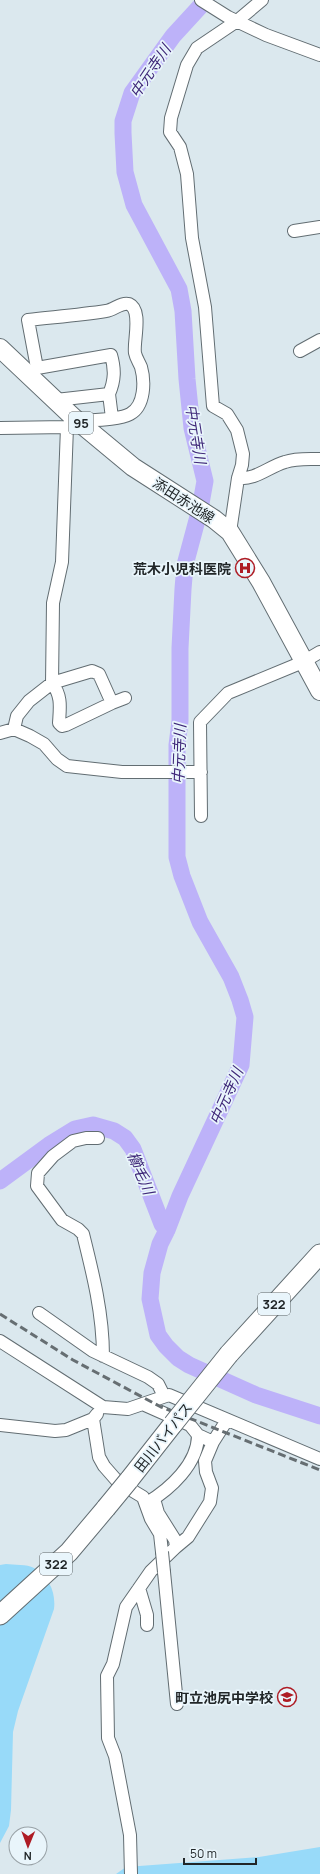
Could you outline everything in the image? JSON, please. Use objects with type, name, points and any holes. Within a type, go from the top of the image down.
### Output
[{"type":"highway","name":"田川バイパス","points":[[0,1616],[69,1552],[129,1480],[229,1354],[320,1254]]},
{"type":"main road","name":"添田赤池線","points":[[0,348],[33,372],[74,422],[133,467],[214,519],[230,532],[262,582],[303,662],[320,691]]},
{"type":"street","points":[[201,0],[232,19],[320,55]]},
{"type":"street","points":[[230,532],[243,454],[237,430],[227,414],[213,406],[205,307],[192,238],[187,174],[180,147],[170,132],[171,118],[187,65],[197,48],[232,19],[262,0]]},
{"type":"street","points":[[294,231],[320,227]]},
{"type":"street","points":[[0,428],[112,418],[130,414],[138,406],[143,393],[141,368],[135,353],[136,313],[133,307],[128,304],[123,304],[108,310],[28,320],[33,372],[111,356],[114,368],[113,384],[109,394],[112,418]]},
{"type":"street","points":[[300,351],[320,340]]},
{"type":"street","points":[[56,400],[109,394]]},
{"type":"street","points":[[74,422],[62,562],[53,603],[52,683],[58,691],[61,700],[59,723],[62,726],[66,726],[125,698]]},
{"type":"street","points":[[238,478],[248,479],[285,462],[302,458],[320,459]]},
{"type":"street","points":[[201,816],[200,722],[228,693],[303,662],[320,652]]},
{"type":"street","points":[[14,729],[17,716],[29,701],[52,683],[92,671],[99,674],[112,703]]},
{"type":"street","points":[[0,733],[14,729],[30,736],[44,744],[57,759],[67,766],[122,772],[201,772]]},
{"type":"street","points":[[98,1138],[86,1138],[73,1141],[54,1156],[38,1173],[37,1186],[62,1220],[78,1229],[83,1234],[96,1290],[99,1315],[103,1331],[103,1356]]},
{"type":"street","points":[[39,1314],[93,1351],[148,1377],[158,1384],[164,1396]]},
{"type":"street","points":[[0,1341],[103,1408],[128,1410],[170,1395],[320,1459]]},
{"type":"street","points":[[145,1405],[190,1425],[198,1435],[213,1442]]},
{"type":"street","points":[[1,1421],[55,1431],[66,1430],[93,1419],[103,1408]]},
{"type":"street","points":[[93,1419],[99,1456],[104,1466],[118,1482],[150,1501],[175,1540],[176,1547]]},
{"type":"street","points":[[131,1874],[130,1835],[115,1756],[108,1738],[107,1676],[113,1664],[126,1607],[151,1571],[188,1537],[210,1502],[212,1488],[206,1472],[205,1461],[213,1442],[227,1420]]},
{"type":"street","points":[[150,1501],[177,1479],[191,1460],[198,1444],[198,1435]]},
{"type":"street","points":[[150,1501],[151,1519],[160,1534],[177,1704]]},
{"type":"street","points":[[139,1588],[147,1615],[147,1625]]},
{"type":"shaded area","points":[[6,1564],[28,1566],[34,1568],[44,1576],[53,1591],[54,1609],[18,1711],[13,1732],[11,1810],[9,1826],[0,1843],[0,1565]]},
{"type":"shaded area","points":[[320,1847],[320,1874],[116,1874],[126,1867],[259,1857]]},
{"type":"waterway","name":"中元寺川","points":[[206,0],[173,36],[132,93],[123,121],[123,133],[125,172],[134,205],[179,289],[183,311],[187,379],[192,428],[205,481],[200,509],[185,565],[183,589],[180,648],[180,721],[177,745],[177,857],[182,876],[200,922],[231,977],[245,1017],[241,1065],[180,1196],[160,1244],[152,1273],[150,1299],[158,1335],[178,1358],[189,1365],[256,1395],[320,1416]]},
{"type":"waterway","name":"櫛毛川","points":[[0,1181],[49,1145],[75,1129],[93,1125],[114,1131],[125,1138],[133,1149],[162,1224],[167,1230]]},
{"type":"railway","points":[[0,1314],[73,1360],[161,1407],[320,1470]]},
{"type":"place","name":"荒木小児科医院","points":[[245,568]]},
{"type":"place","name":"町立池尻中学校","points":[[287,1697]]}]
